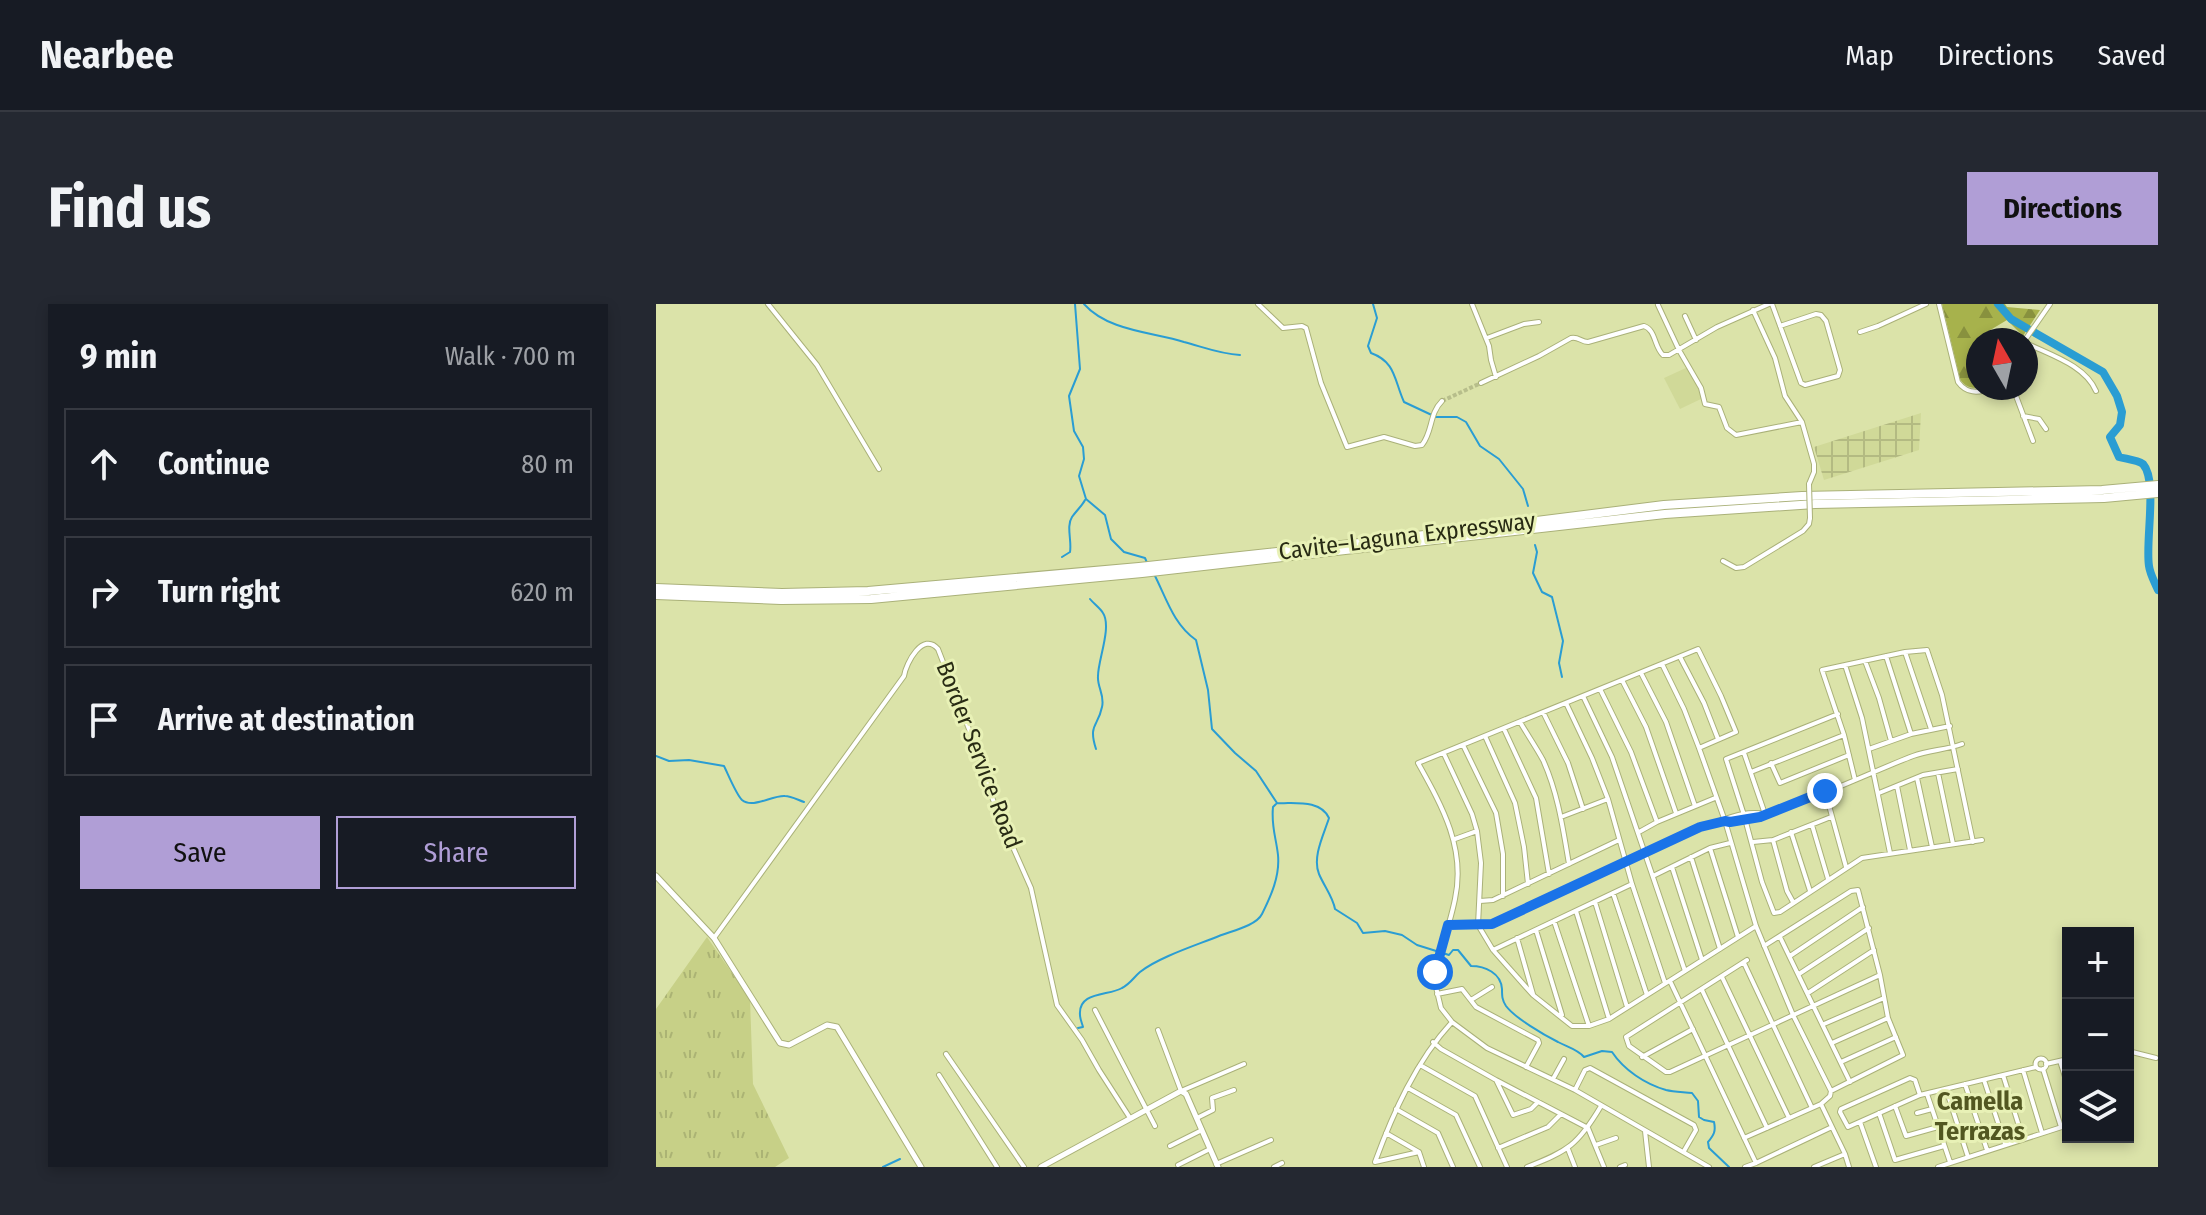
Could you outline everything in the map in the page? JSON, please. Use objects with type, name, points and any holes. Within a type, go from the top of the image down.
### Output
[{"type":"highway","name":"Cavite–Laguna Expressway","points":[[656,595],[755,600],[858,599],[962,592],[1665,514],[1815,504],[2104,498],[2158,485]]},
{"type":"highway","name":"Cavite–Laguna Expressway","points":[[2142,491],[2158,493]]},
{"type":"highway","name":"Cavite–Laguna Expressway","points":[[656,588],[782,593],[868,591],[1140,570]]},
{"type":"street","points":[[768,304],[817,365],[879,469]]},
{"type":"street","points":[[1258,304],[1283,328],[1306,328],[1321,383],[1347,447],[1384,437],[1415,446],[1422,445],[1427,439],[1434,411],[1442,401]]},
{"type":"street","points":[[1472,304],[1487,338],[1497,378]]},
{"type":"street","points":[[1481,383],[1497,378],[1572,338],[1588,342],[1644,326],[1650,329],[1658,350],[1663,355],[1669,355],[1770,304],[1802,385],[1838,376],[1840,370],[1826,321],[1821,315],[1780,326]]},
{"type":"street","points":[[1860,332],[1926,304]]},
{"type":"street","points":[[1939,304],[1958,382],[1966,390]]},
{"type":"street","points":[[2033,328],[2050,304]]},
{"type":"street","points":[[1658,305],[1701,388],[1705,404],[1719,407],[1727,428],[1736,435],[1802,422]]},
{"type":"street","points":[[1723,561],[1736,568],[1744,567],[1803,531],[1810,518],[1809,484],[1814,464],[1802,422],[1785,396],[1775,358],[1753,310]]},
{"type":"street","points":[[1685,316],[1696,340]]},
{"type":"street","points":[[1487,338],[1524,324],[1539,322]]},
{"type":"street","points":[[2038,347],[2091,379],[2096,391]]},
{"type":"street","points":[[2017,400],[2033,441]]},
{"type":"street","points":[[2023,416],[2039,419],[2046,429]]},
{"type":"street","name":"Border Service Road","points":[[714,938],[904,676],[905,668],[923,644],[933,643],[978,753],[1000,818],[1031,888],[1057,1005],[1130,1118]]},
{"type":"street","points":[[1699,748],[1736,732],[1698,649],[1418,763],[1455,839],[1458,882],[1435,972],[1441,1008],[1452,1022],[1487,1048],[1575,1090],[1709,1167]]},
{"type":"street","points":[[1855,780],[1838,714],[1822,670],[1927,650],[1950,726],[1973,842]]},
{"type":"street","points":[[1905,652],[1931,729]]},
{"type":"street","points":[[1886,656],[1911,734]]},
{"type":"street","points":[[1680,657],[1704,703],[1718,739]]},
{"type":"street","points":[[1865,661],[1891,741]]},
{"type":"street","points":[[1662,664],[1699,748],[1725,821],[1756,926],[1793,1015],[1831,1091],[1821,1104],[1744,1138]]},
{"type":"street","points":[[1845,664],[1869,749],[1890,853]]},
{"type":"street","points":[[1641,673],[1666,722],[1695,806]]},
{"type":"street","points":[[1622,680],[1646,727],[1676,813]]},
{"type":"street","points":[[1600,689],[1631,752],[1657,822]]},
{"type":"street","points":[[1583,696],[1612,757],[1685,971]]},
{"type":"street","points":[[1566,703],[1608,799],[1632,884],[1668,982],[1756,1163]]},
{"type":"street","points":[[1543,712],[1568,763],[1583,809]]},
{"type":"street","points":[[1838,714],[1726,759],[1774,913],[1862,858],[1982,840]]},
{"type":"street","points":[[1520,722],[1543,760],[1561,817],[1569,864]]},
{"type":"street","points":[[1869,749],[1911,734],[1950,726]]},
{"type":"street","points":[[1503,729],[1536,798],[1549,874]]},
{"type":"street","points":[[1751,772],[1844,735]]},
{"type":"street","points":[[1485,736],[1515,803],[1528,884]]},
{"type":"street","points":[[1448,925],[1492,924],[1700,827],[1765,814],[1917,755],[1962,744]]},
{"type":"street","points":[[1463,745],[1496,813],[1503,854],[1503,896]]},
{"type":"street","points":[[1444,753],[1477,831],[1481,863],[1478,925],[1493,950],[1533,995],[1572,1026],[1589,1026],[1609,1019],[1756,926]]},
{"type":"street","points":[[1744,753],[1765,814]]},
{"type":"street","points":[[1771,763],[1780,783],[1849,755]]},
{"type":"street","points":[[1879,793],[1917,778],[1958,769]]},
{"type":"street","points":[[1938,773],[1953,844]]},
{"type":"street","points":[[1917,778],[1932,847]]},
{"type":"street","points":[[1897,786],[1910,850]]},
{"type":"street","points":[[1825,791],[1846,867]]},
{"type":"street","points":[[1639,832],[1715,798]]},
{"type":"street","points":[[1561,817],[1608,799]]},
{"type":"street","points":[[1753,842],[1773,840],[1831,817]]},
{"type":"street","points":[[1812,825],[1828,879]]},
{"type":"street","points":[[1455,839],[1477,831]]},
{"type":"street","points":[[1791,832],[1810,891]]},
{"type":"street","points":[[1480,901],[1503,896],[1619,840]]},
{"type":"street","points":[[1773,840],[1793,902]]},
{"type":"street","points":[[1653,876],[1710,848],[1730,843]]},
{"type":"street","points":[[1710,848],[1738,937]]},
{"type":"street","points":[[1691,857],[1720,949]]},
{"type":"street","points":[[1672,867],[1702,960]]},
{"type":"street","points":[[656,876],[714,938],[780,1043],[789,1045],[827,1025],[837,1027],[921,1167]]},
{"type":"street","points":[[1493,950],[1632,884]]},
{"type":"street","points":[[1764,946],[1858,890],[1888,1018],[1903,1052],[1902,1057],[1831,1091]]},
{"type":"street","points":[[1613,893],[1647,995]]},
{"type":"street","points":[[1595,902],[1627,1008]]},
{"type":"street","points":[[1790,956],[1863,907]]},
{"type":"street","points":[[1576,911],[1609,1019]]},
{"type":"street","points":[[1554,921],[1589,1026]]},
{"type":"street","points":[[1799,974],[1869,928]]},
{"type":"street","points":[[1536,930],[1562,1017]]},
{"type":"street","points":[[1780,937],[1850,1082]]},
{"type":"street","points":[[1517,938],[1533,995]]},
{"type":"street","points":[[1808,993],[1874,950]]},
{"type":"street","points":[[1812,1108],[1773,1025],[1745,961],[1626,1037],[1629,1046],[1642,1057],[1670,1072],[1728,1044],[1773,1025],[1880,975]]},
{"type":"street","points":[[1722,977],[1789,1118]]},
{"type":"street","points":[[1471,1000],[1492,987]]},
{"type":"street","points":[[1437,994],[1462,989],[1476,1007],[1538,1040],[1526,1067]]},
{"type":"street","points":[[1702,990],[1767,1128]]},
{"type":"street","points":[[1823,1025],[1884,998]]},
{"type":"street","points":[[1095,1010],[1155,1126]]},
{"type":"street","points":[[1831,1043],[1888,1018]]},
{"type":"street","points":[[1375,1165],[1396,1109],[1433,1042],[1452,1022]]},
{"type":"street","points":[[1642,1057],[1693,1029]]},
{"type":"street","points":[[1158,1030],[1181,1091],[1186,1094],[1217,1165],[1271,1140]]},
{"type":"street","points":[[1841,1062],[1896,1037]]},
{"type":"street","points":[[1433,1042],[1496,1080],[1588,1128],[1604,1167]]},
{"type":"street","points":[[2134,1052],[2156,1058]]},
{"type":"street","points":[[946,1054],[1024,1167]]},
{"type":"street","points":[[1553,1079],[1564,1059]]},
{"type":"street","points":[[1938,1167],[2061,1127],[2043,1059],[2038,1059],[2036,1067]]},
{"type":"street","points":[[1920,1095],[1915,1080],[1910,1078],[1840,1110],[1846,1126],[1920,1095],[2060,1061],[2063,1071]]},
{"type":"street","points":[[1041,1167],[1146,1108],[1244,1064]]},
{"type":"street","points":[[1420,1065],[1475,1096],[1507,1167]]},
{"type":"street","points":[[1575,1090],[1585,1070],[1590,1068],[1694,1125],[1696,1130],[1684,1151]]},
{"type":"street","points":[[2023,1070],[2042,1133]]},
{"type":"street","points":[[939,1075],[997,1167]]},
{"type":"street","points":[[2003,1075],[2023,1139]]},
{"type":"street","points":[[1496,1080],[1513,1115],[1531,1109],[1538,1102]]},
{"type":"street","points":[[1984,1080],[2005,1144]]},
{"type":"street","points":[[1965,1084],[1987,1150]]},
{"type":"street","points":[[1408,1088],[1456,1115],[1480,1167]]},
{"type":"street","points":[[1946,1089],[1968,1157]]},
{"type":"street","points":[[1197,1118],[1214,1109],[1212,1098],[1234,1090]]},
{"type":"street","points":[[1927,1094],[1948,1165]]},
{"type":"street","points":[[1821,1104],[1849,1167]]},
{"type":"street","points":[[1527,1167],[1568,1149],[1588,1128],[1601,1106]]},
{"type":"street","points":[[1895,1106],[1906,1136],[1938,1127]]},
{"type":"street","points":[[1396,1109],[1438,1133],[1453,1167]]},
{"type":"street","points":[[1917,1113],[1932,1109]]},
{"type":"street","points":[[1879,1113],[1895,1160],[1944,1146]]},
{"type":"street","points":[[1498,1148],[1548,1127],[1561,1114]]},
{"type":"street","points":[[1860,1122],[1876,1167]]},
{"type":"street","points":[[1746,1166],[1833,1127]]},
{"type":"street","points":[[1170,1146],[1202,1130]]},
{"type":"street","points":[[1645,1131],[1649,1167]]},
{"type":"street","points":[[1386,1133],[1419,1152],[1424,1167]]},
{"type":"street","points":[[1596,1145],[1616,1138]]},
{"type":"street","points":[[1178,1165],[1210,1149]]},
{"type":"street","points":[[1568,1149],[1575,1167]]},
{"type":"street","points":[[1375,1165],[1419,1152]]},
{"type":"street","points":[[1817,1166],[1845,1154]]},
{"type":"street","points":[[1544,1160],[1546,1167]]},
{"type":"street","points":[[1274,1167],[1282,1163]]},
{"type":"shaded area","points":[[1688,367],[1703,398],[1680,409],[1664,378]]},
{"type":"shaded area","points":[[1921,413],[1919,450],[1824,480],[1814,447]]},
{"type":"green space","points":[[1942,304],[2005,304],[2007,307],[2040,310],[2028,328],[2015,328],[2007,320],[1994,328],[1966,328],[1966,385],[1960,379]]},
{"type":"green space","points":[[707,937],[750,999],[753,1084],[789,1158],[775,1167],[656,1167],[656,1009]]},
{"type":"waterway","points":[[1075,304],[1080,369],[1069,396],[1074,431],[1083,447],[1084,459],[1079,476],[1086,499],[1105,515],[1111,539],[1124,552],[1145,558],[1148,565]]},
{"type":"waterway","points":[[1084,304],[1105,320],[1118,325],[1240,355]]},
{"type":"waterway","points":[[1373,304],[1377,318],[1368,346],[1371,353],[1390,367],[1404,402],[1436,417],[1457,417],[1466,422],[1480,446],[1499,459],[1523,489],[1528,506]]},
{"type":"waterway","points":[[1998,304],[2011,319],[2103,372],[2117,396],[2122,412],[2120,425],[2110,437],[2119,457],[2143,464],[2147,472],[2150,484],[2149,566],[2158,590]]},
{"type":"waterway","points":[[1062,557],[1070,552],[1070,521],[1085,500]]},
{"type":"waterway","points":[[1535,545],[1537,552],[1533,573],[1542,592],[1552,597],[1563,641],[1559,663],[1562,677]]},
{"type":"waterway","points":[[1154,574],[1181,626],[1196,640],[1208,690],[1212,729],[1256,771],[1277,803],[1313,805],[1329,818],[1317,867],[1335,909],[1357,923],[1363,933],[1385,931],[1402,935],[1417,945],[1449,955],[1453,950],[1458,950],[1471,966],[1487,969],[1499,979],[1506,1006],[1538,1031],[1584,1057],[1602,1051],[1612,1052],[1636,1076],[1650,1084],[1666,1090],[1692,1093],[1698,1101],[1699,1117],[1714,1122],[1715,1130],[1708,1142],[1709,1148],[1729,1167]]},
{"type":"waterway","points":[[1090,599],[1103,613],[1106,626],[1098,676],[1103,703],[1093,730],[1096,749]]},
{"type":"waterway","points":[[656,756],[669,761],[689,760],[724,766],[737,793],[746,802],[785,796],[804,802]]},
{"type":"waterway","points":[[1078,1028],[1083,1027],[1081,1007],[1089,998],[1122,988],[1157,961],[1243,928],[1259,918],[1272,893],[1278,871],[1273,820],[1276,804]]},
{"type":"waterway","points":[[883,1167],[900,1159]]},
{"type":"tunnel","points":[[1442,401],[1481,383]]},
{"type":"district","name":"Camella Terrazas","points":[[1980,1116]]},
{"type":"route","points":[[1435,972],[1448,925],[1492,924],[1700,827],[1760,817],[1825,791]]}]
